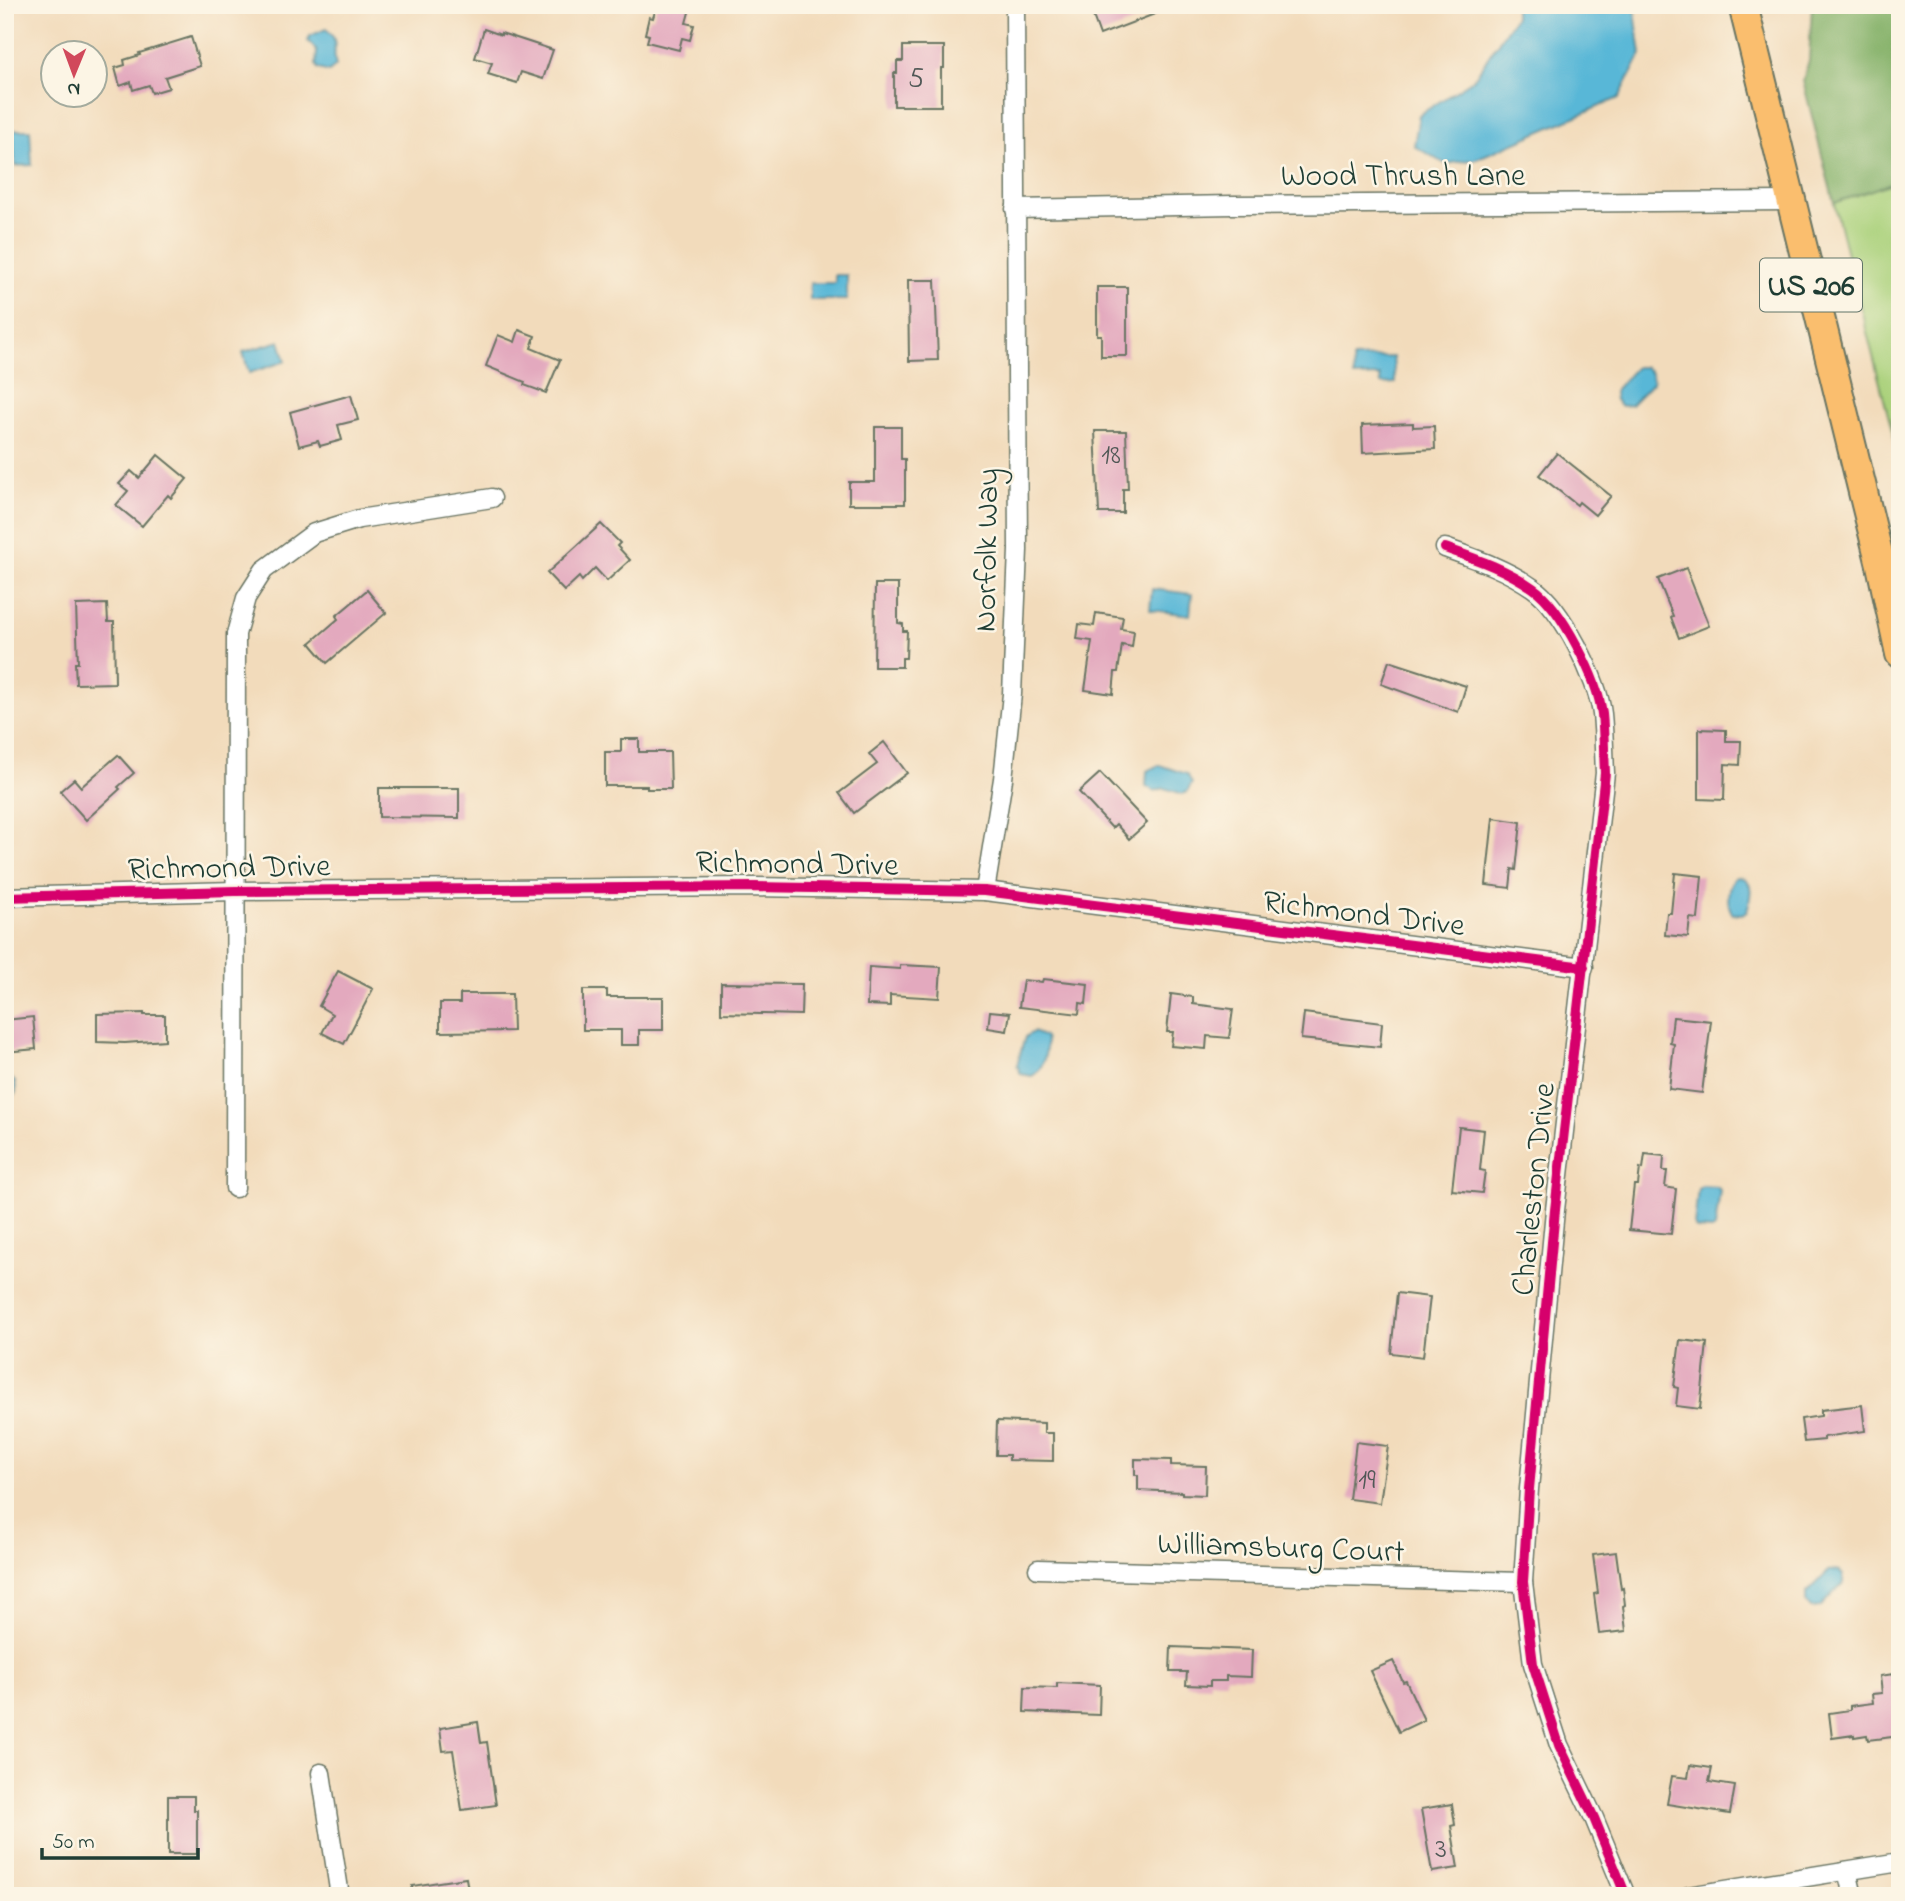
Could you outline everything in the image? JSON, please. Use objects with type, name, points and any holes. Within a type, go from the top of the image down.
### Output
[{"type":"highway","name":"US 206","points":[[1743,5],[1881,565],[1900,654]]},
{"type":"street","name":"Norfolk Way","points":[[985,891],[1003,779],[1012,694],[1018,550],[1015,5]]},
{"type":"street","name":"Wood Thrush Lane","points":[[1015,209],[1790,201]]},
{"type":"street","points":[[235,1188],[236,634],[246,598],[264,570],[314,533],[359,519],[492,498]]},
{"type":"street","name":"Charleston Drive","points":[[1445,548],[1490,564],[1535,589],[1557,613],[1584,658],[1602,711],[1605,774],[1554,1224],[1523,1582],[1534,1664],[1559,1745],[1594,1818],[1626,1896]]},
{"type":"street","name":"Richmond Drive","points":[[5,897],[235,891],[740,887],[985,891],[1584,967]]},
{"type":"street","name":"Williamsburg Court","points":[[1038,1569],[1523,1582]]},
{"type":"street","points":[[321,1773],[340,1896]]},
{"type":"street","points":[[1688,1896],[1900,1862]]},
{"type":"street","points":[[1847,1871],[1853,1896]]},
{"type":"path","points":[[1876,1890],[1882,1893]]},
{"type":"green space","points":[[1812,5],[1900,5],[1900,180],[1834,203],[1803,81],[1809,60]]},
{"type":"green space","points":[[1900,180],[1900,462],[1834,203]]},
{"type":"water","points":[[1515,5],[1634,5],[1641,54],[1619,98],[1476,159],[1446,164],[1414,146],[1419,115],[1473,80],[1515,17]]},
{"type":"water","points":[[326,29],[331,33],[335,46],[336,66],[329,72],[318,69],[317,51],[308,41],[310,36]]},
{"type":"water","points":[[13,130],[30,130],[32,165],[15,166]]},
{"type":"water","points":[[835,275],[847,275],[847,300],[810,300],[810,283],[835,283]]},
{"type":"water","points":[[280,341],[286,361],[249,373],[243,352]]},
{"type":"water","points":[[1393,357],[1395,383],[1381,384],[1380,376],[1354,377],[1353,358]]},
{"type":"water","points":[[1636,367],[1645,367],[1651,373],[1653,382],[1631,405],[1621,406],[1615,400],[1614,391]]},
{"type":"water","points":[[1152,589],[1192,594],[1190,615],[1150,610]]},
{"type":"water","points":[[1159,765],[1187,774],[1192,783],[1187,792],[1183,794],[1164,788],[1155,791],[1146,786],[1147,771]]},
{"type":"water","points":[[1736,877],[1747,880],[1750,884],[1747,912],[1741,914],[1732,913],[1729,904],[1729,889]]},
{"type":"water","points":[[1033,1032],[1045,1037],[1046,1048],[1042,1064],[1032,1076],[1021,1074],[1017,1065],[1025,1037]]},
{"type":"water","points":[[9,1076],[15,1082],[16,1092],[11,1099],[5,1099],[5,1077]]},
{"type":"water","points":[[1702,1186],[1717,1187],[1720,1190],[1715,1228],[1712,1230],[1697,1229],[1694,1226],[1698,1189]]},
{"type":"water","points":[[1839,1570],[1843,1575],[1843,1583],[1820,1607],[1811,1608],[1806,1602],[1806,1594],[1829,1571]]},
{"type":"building","points":[[657,5],[691,5],[686,23],[694,25],[690,40],[682,38],[679,50],[647,42],[649,35],[645,34],[649,17],[653,18]]},
{"type":"building","points":[[1089,5],[1173,5],[1173,7],[1100,35]]},
{"type":"building","points":[[484,29],[553,50],[543,79],[521,72],[517,83],[488,74],[492,63],[475,58]]},
{"type":"building","points":[[191,37],[200,66],[165,77],[169,88],[152,93],[149,85],[133,90],[131,82],[120,86],[115,68],[125,65],[124,60]]},
{"type":"building","points":[[903,46],[944,46],[941,106],[894,106],[894,73],[897,73],[897,61],[903,61]]},
{"type":"building","points":[[908,280],[935,280],[938,360],[909,361]]},
{"type":"building","points":[[1097,287],[1127,287],[1127,356],[1101,356],[1101,335],[1097,335]]},
{"type":"building","points":[[519,330],[535,336],[531,348],[560,360],[546,393],[486,366],[498,335],[515,342]]},
{"type":"building","points":[[351,395],[358,420],[338,425],[342,440],[320,446],[318,441],[299,446],[290,412]]},
{"type":"building","points":[[1413,423],[1413,427],[1434,426],[1435,449],[1363,453],[1362,425]]},
{"type":"building","points":[[875,427],[901,427],[901,459],[905,459],[905,504],[849,504],[849,482],[875,482]]},
{"type":"building","points":[[1095,431],[1126,431],[1128,489],[1123,489],[1123,513],[1099,513]]},
{"type":"building","points":[[1557,453],[1611,496],[1595,515],[1579,502],[1577,505],[1539,475]]},
{"type":"building","points":[[158,455],[187,479],[171,498],[168,495],[142,526],[116,505],[128,491],[119,484],[131,471],[139,478]]},
{"type":"building","points":[[601,524],[620,543],[617,546],[630,560],[607,581],[595,568],[582,581],[579,577],[564,591],[547,573]]},
{"type":"building","points":[[1686,568],[1709,626],[1679,638],[1658,579]]},
{"type":"building","points":[[875,584],[898,584],[898,623],[903,624],[903,631],[907,631],[906,658],[902,658],[902,667],[874,667]]},
{"type":"building","points":[[367,590],[386,613],[327,663],[310,643]]},
{"type":"building","points":[[107,604],[108,622],[114,622],[115,683],[76,684],[76,605]]},
{"type":"building","points":[[1096,613],[1123,617],[1121,629],[1134,631],[1132,647],[1122,645],[1113,694],[1085,690],[1092,641],[1077,639],[1079,624],[1094,626]]},
{"type":"building","points":[[1389,661],[1466,686],[1458,712],[1381,684]]},
{"type":"building","points":[[1699,729],[1726,730],[1726,741],[1741,741],[1740,765],[1725,764],[1724,800],[1699,799]]},
{"type":"building","points":[[621,739],[639,739],[639,752],[670,752],[671,789],[605,786],[605,752],[621,752]]},
{"type":"building","points":[[884,742],[907,773],[854,813],[839,793],[877,764],[869,754]]},
{"type":"building","points":[[118,755],[134,773],[86,820],[60,791],[74,779],[81,787]]},
{"type":"building","points":[[1100,773],[1147,823],[1129,839],[1116,824],[1112,828],[1079,792]]},
{"type":"building","points":[[379,788],[459,788],[459,818],[379,817]]},
{"type":"building","points":[[1493,818],[1521,822],[1516,870],[1512,869],[1510,888],[1486,885]]},
{"type":"building","points":[[1675,873],[1702,876],[1698,919],[1690,918],[1688,937],[1665,935],[1667,913],[1671,913]]},
{"type":"building","points":[[900,965],[941,967],[939,998],[890,995],[890,1006],[867,1005],[869,967],[900,969]]},
{"type":"building","points":[[338,971],[373,989],[344,1044],[322,1033],[332,1014],[319,1006]]},
{"type":"building","points":[[1043,979],[1088,984],[1086,1004],[1080,1003],[1079,1014],[1019,1007],[1023,980],[1042,982]]},
{"type":"building","points":[[721,983],[802,984],[801,1015],[721,1013]]},
{"type":"building","points":[[583,990],[607,990],[607,997],[663,997],[663,1030],[639,1030],[639,1045],[621,1045],[621,1030],[583,1030]]},
{"type":"building","points":[[460,994],[512,994],[513,1031],[440,1032],[440,1003],[460,1003]]},
{"type":"building","points":[[1171,994],[1193,997],[1193,1004],[1233,1009],[1229,1038],[1207,1036],[1206,1049],[1171,1046],[1173,1032],[1167,1032]]},
{"type":"building","points":[[990,1011],[1010,1013],[1007,1031],[988,1028]]},
{"type":"building","points":[[1304,1013],[1382,1023],[1380,1047],[1301,1039]]},
{"type":"building","points":[[97,1014],[165,1015],[165,1040],[97,1042]]},
{"type":"building","points":[[33,1017],[36,1049],[5,1052],[5,1020]]},
{"type":"building","points":[[1673,1017],[1711,1021],[1702,1093],[1669,1089],[1674,1044],[1670,1043]]},
{"type":"building","points":[[1459,1127],[1484,1130],[1480,1170],[1485,1171],[1482,1193],[1452,1190]]},
{"type":"building","points":[[1645,1154],[1664,1156],[1663,1171],[1667,1171],[1665,1187],[1676,1189],[1671,1234],[1629,1230],[1634,1185],[1638,1185]]},
{"type":"building","points":[[1397,1293],[1430,1297],[1423,1357],[1391,1353]]},
{"type":"building","points":[[1680,1340],[1707,1343],[1700,1409],[1676,1406],[1678,1388],[1674,1387]]},
{"type":"building","points":[[1862,1405],[1865,1431],[1804,1442],[1801,1419],[1821,1416],[1821,1410]]},
{"type":"building","points":[[997,1421],[1044,1423],[1044,1433],[1053,1433],[1053,1461],[1009,1460],[1009,1455],[996,1455]]},
{"type":"building","points":[[1356,1442],[1388,1446],[1380,1503],[1349,1499]]},
{"type":"building","points":[[1135,1459],[1171,1460],[1171,1465],[1206,1466],[1205,1495],[1138,1490]]},
{"type":"building","points":[[1616,1552],[1621,1589],[1623,1588],[1626,1631],[1599,1634],[1594,1594],[1598,1593],[1593,1555]]},
{"type":"building","points":[[1171,1647],[1252,1650],[1251,1677],[1226,1676],[1226,1681],[1210,1681],[1210,1686],[1186,1685],[1187,1672],[1170,1672]]},
{"type":"building","points":[[1393,1661],[1403,1682],[1406,1681],[1424,1720],[1399,1732],[1370,1671]]},
{"type":"building","points":[[1900,1673],[1900,1736],[1868,1740],[1867,1735],[1832,1738],[1829,1713],[1850,1710],[1850,1706],[1873,1703],[1872,1694],[1882,1693],[1880,1676]]},
{"type":"building","points":[[1057,1683],[1100,1685],[1099,1715],[1024,1712],[1025,1687],[1057,1688]]},
{"type":"building","points":[[478,1722],[481,1743],[487,1742],[496,1805],[462,1810],[453,1750],[443,1751],[440,1728]]},
{"type":"building","points":[[1690,1765],[1712,1768],[1709,1782],[1735,1786],[1730,1814],[1667,1804],[1672,1776],[1688,1778]]},
{"type":"building","points":[[168,1796],[194,1796],[194,1810],[197,1810],[197,1854],[168,1854]]},
{"type":"building","points":[[1452,1804],[1455,1825],[1451,1826],[1458,1868],[1432,1872],[1421,1809]]},
{"type":"building","points":[[466,1878],[469,1896],[413,1896],[412,1886]]},
{"type":"cycle path","points":[[1445,548],[1512,575],[1544,598],[1577,646],[1594,683],[1602,714],[1605,773],[1555,1210],[1523,1582],[1533,1664],[1559,1745],[1594,1818],[1626,1896]]},
{"type":"cycle path","points":[[5,897],[235,891],[754,887],[985,891],[1584,967]]}]
